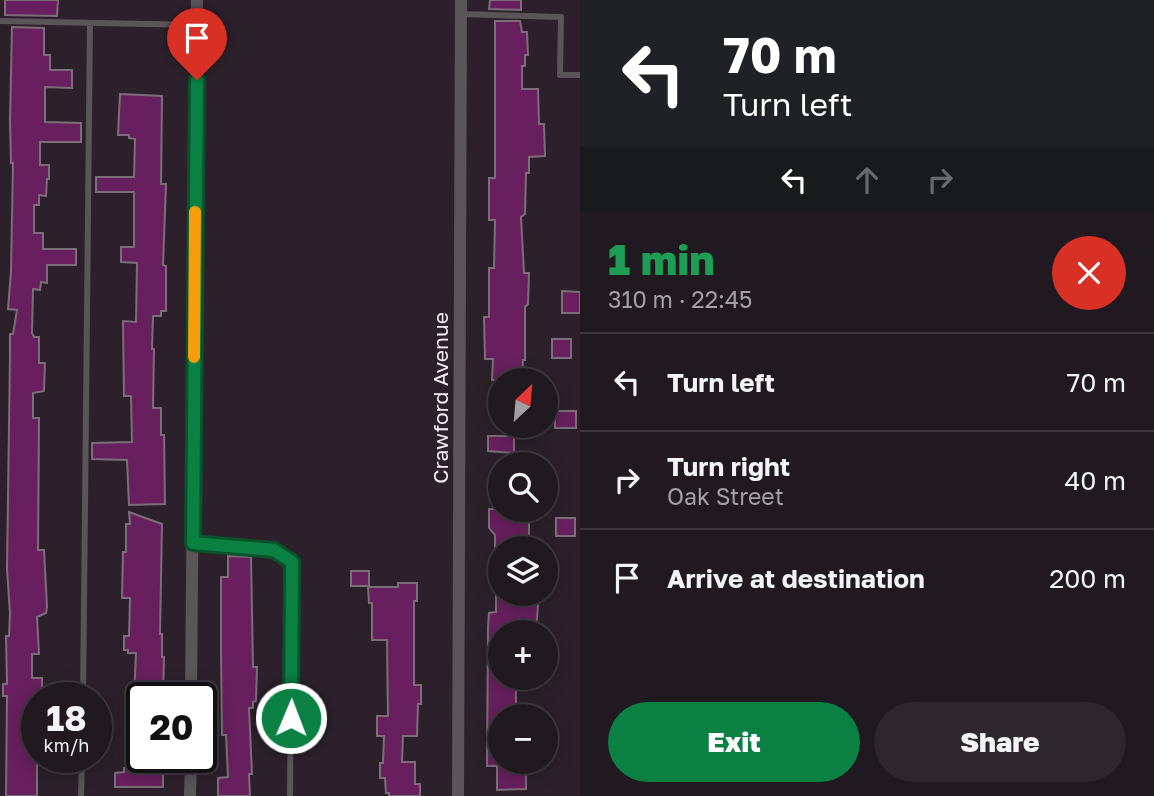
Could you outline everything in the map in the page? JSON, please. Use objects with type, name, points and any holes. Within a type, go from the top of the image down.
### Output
[{"type":"street","points":[[191,682],[197,0]]},
{"type":"street","name":"Crawford Avenue","points":[[457,796],[461,0]]},
{"type":"street","points":[[191,773],[191,796]]},
{"type":"lane","points":[[461,14],[561,17],[560,75],[580,75]]},
{"type":"lane","points":[[0,21],[197,25]]},
{"type":"lane","points":[[82,682],[90,23]]},
{"type":"lane","points":[[193,543],[274,550],[292,562],[290,796]]},
{"type":"lane","points":[[81,796],[82,773]]},
{"type":"building","points":[[5,0],[58,0],[57,16],[5,15]]},
{"type":"building","points":[[490,0],[521,0],[521,10],[489,9]]},
{"type":"building","points":[[495,21],[520,21],[522,32],[527,32],[528,55],[525,55],[525,66],[522,66],[522,89],[538,89],[539,124],[544,124],[545,156],[529,157],[525,214],[521,217],[524,273],[529,273],[523,368],[493,368],[493,359],[485,359],[484,317],[489,317],[489,268],[494,268],[495,220],[489,220],[489,178],[495,178]]},
{"type":"building","points":[[12,27],[44,28],[44,55],[50,55],[50,70],[72,70],[72,88],[45,87],[45,122],[81,123],[81,142],[40,142],[40,165],[49,165],[49,179],[46,196],[39,195],[39,205],[34,205],[34,233],[43,233],[43,249],[76,249],[76,265],[47,265],[47,283],[41,282],[40,290],[33,289],[32,333],[34,337],[39,337],[39,363],[45,363],[44,391],[33,393],[33,418],[39,418],[38,550],[44,550],[47,607],[46,613],[37,617],[39,654],[32,654],[32,678],[42,678],[42,682],[21,682],[21,773],[37,773],[37,796],[6,796],[7,696],[3,696],[3,684],[7,684],[6,636],[9,636],[10,613],[7,569],[10,334],[13,334],[17,310],[8,309],[13,163],[10,121]]},
{"type":"building","points":[[120,94],[162,96],[161,184],[166,184],[163,265],[166,266],[166,311],[161,311],[161,316],[153,316],[152,349],[153,408],[161,408],[161,435],[164,435],[165,504],[129,505],[127,460],[92,459],[92,443],[132,442],[131,396],[124,396],[123,321],[136,322],[137,263],[121,262],[121,247],[134,247],[134,192],[96,192],[96,177],[134,177],[135,139],[129,138],[129,135],[118,135]]},
{"type":"building","points":[[562,291],[580,292],[580,313],[562,313]]},
{"type":"building","points":[[552,339],[571,339],[571,358],[552,358]]},
{"type":"building","points":[[558,411],[576,411],[576,428],[558,428]]},
{"type":"building","points":[[488,438],[514,438],[514,452],[488,451]]},
{"type":"building","points":[[129,512],[162,524],[160,634],[164,657],[163,682],[135,682],[136,653],[124,650],[124,636],[129,636],[130,598],[122,598],[123,552],[126,552],[126,524],[130,524]]},
{"type":"building","points":[[558,518],[575,518],[575,536],[556,536]]},
{"type":"building","points":[[489,522],[529,522],[529,536],[495,536],[489,528]]},
{"type":"building","points":[[228,556],[251,557],[253,667],[257,667],[256,701],[253,702],[253,708],[249,708],[252,774],[249,774],[250,796],[218,796],[218,778],[228,777],[226,735],[222,735],[221,577],[228,577]]},
{"type":"building","points":[[351,571],[369,571],[369,586],[351,586]]},
{"type":"building","points":[[398,583],[417,583],[417,601],[414,601],[414,685],[421,685],[421,704],[418,704],[417,736],[403,736],[402,762],[415,762],[415,784],[420,784],[420,796],[389,796],[389,793],[386,793],[385,778],[380,778],[384,736],[377,736],[377,716],[388,716],[387,640],[372,640],[372,603],[369,603],[368,587],[398,587]]},
{"type":"building","points":[[496,606],[538,606],[537,620],[488,620],[489,613],[496,612]]},
{"type":"building","points":[[488,627],[488,690],[516,690],[516,704],[488,704],[487,766]]},
{"type":"building","points":[[124,768],[126,773],[163,773],[163,787],[115,787],[115,773],[124,772]]},
{"type":"building","points":[[497,774],[526,774],[526,789],[497,790]]},
{"type":"slow traffic","points":[[194,357],[195,212]]},
{"type":"route","points":[[197,80],[193,543],[274,550],[292,562],[291,718]]}]
